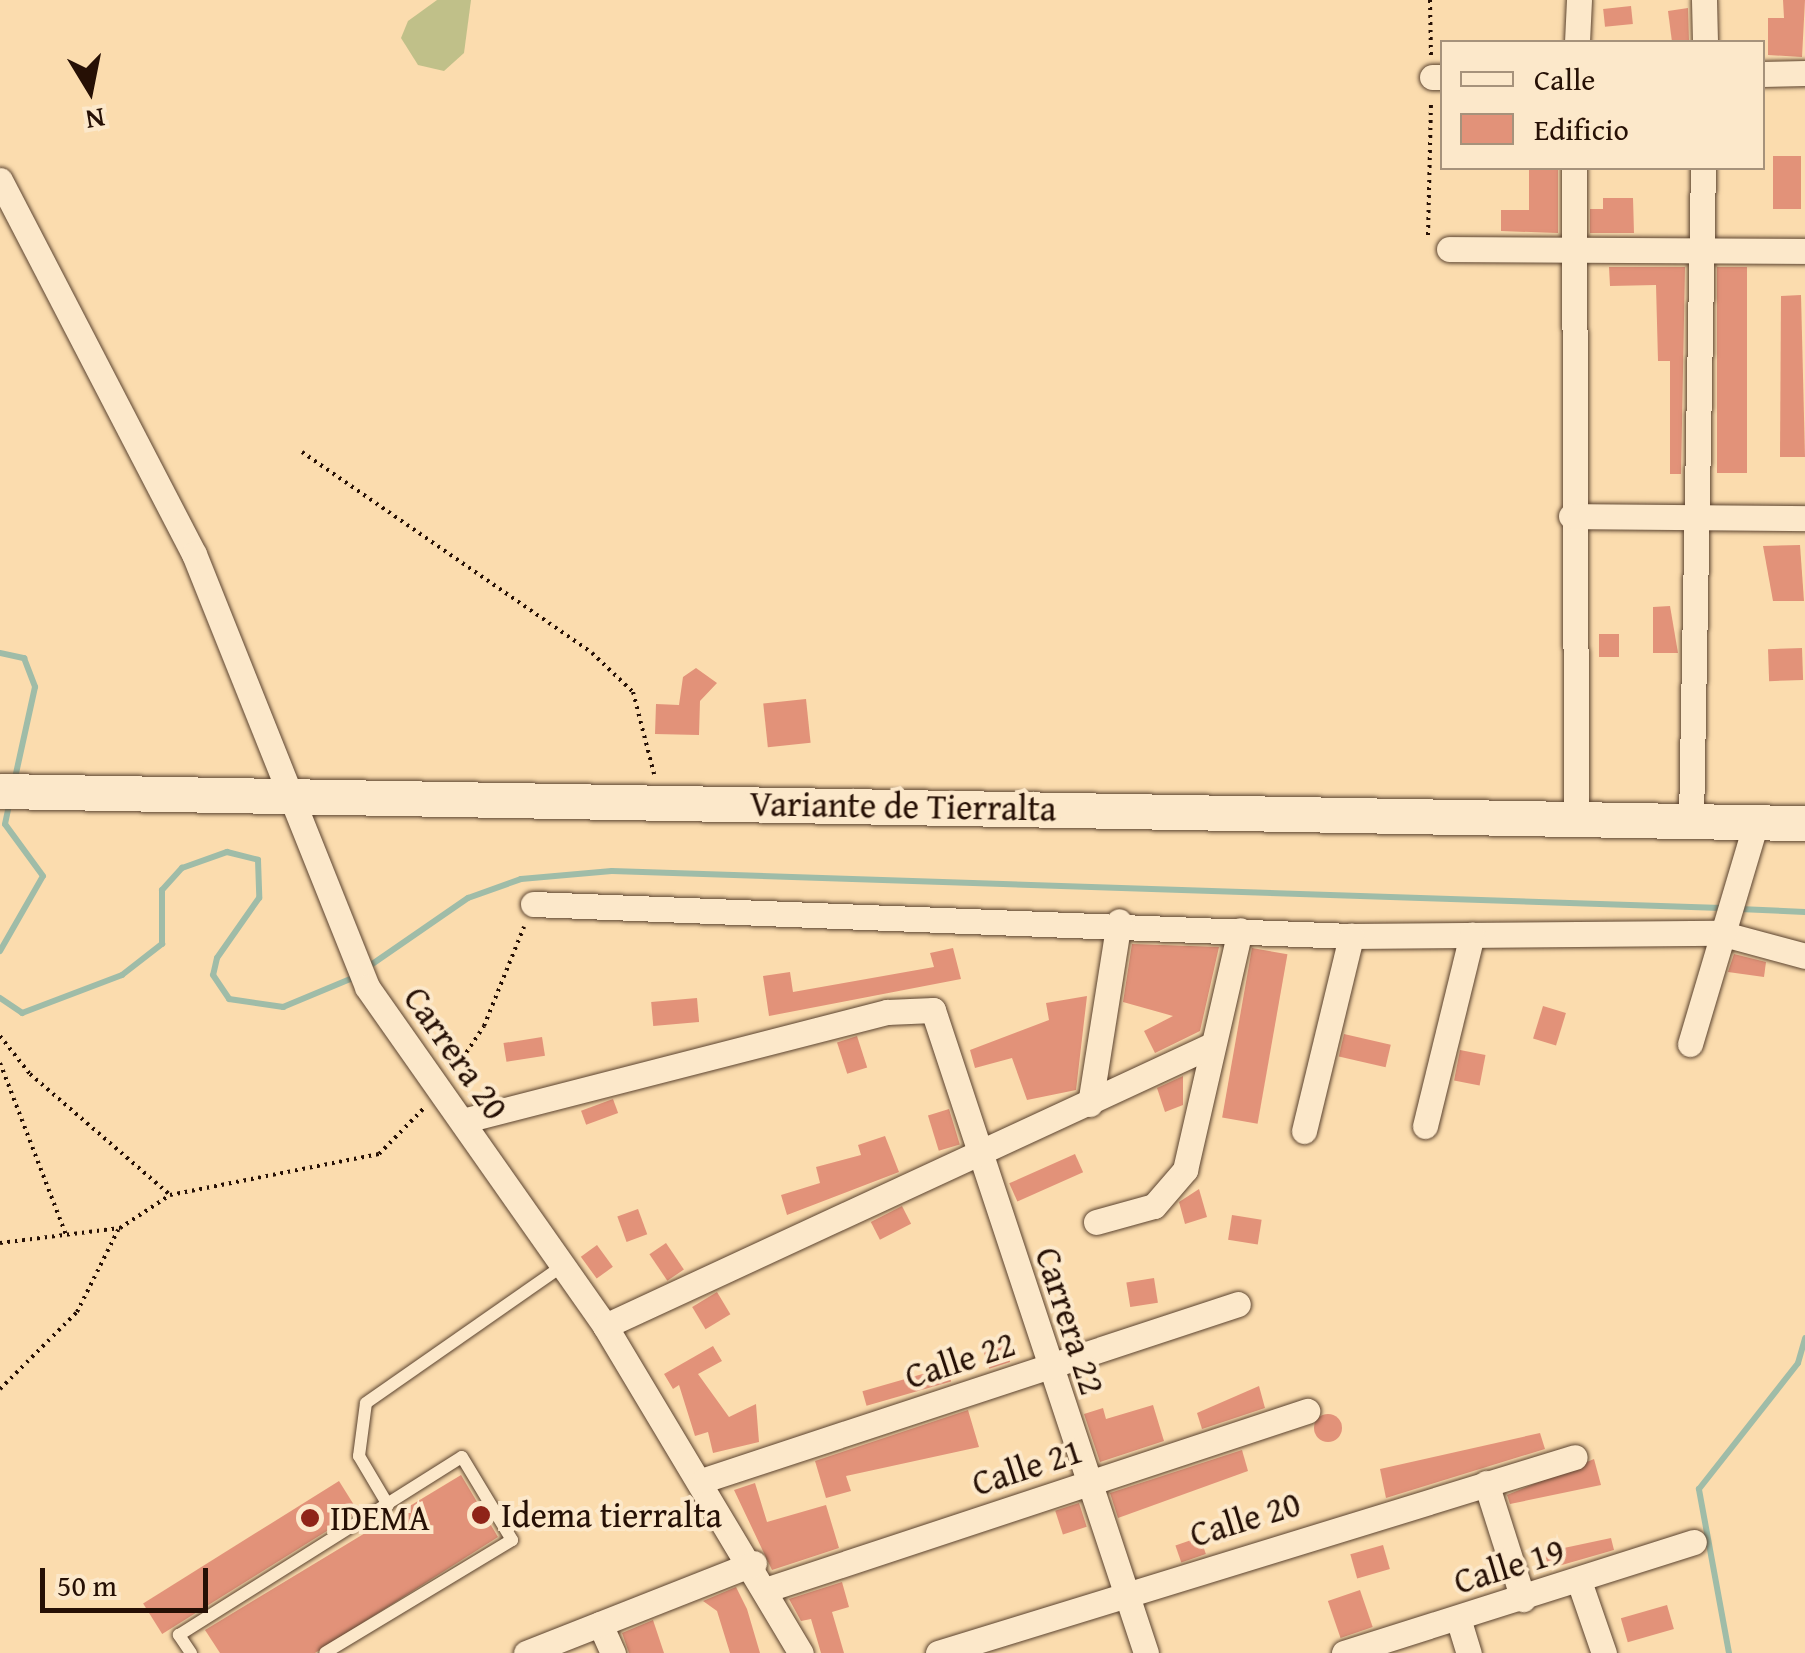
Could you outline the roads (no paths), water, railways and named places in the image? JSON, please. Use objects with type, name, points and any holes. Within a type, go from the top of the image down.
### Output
[{"type":"main road","name":"Variante de Tierralta","points":[[17,791],[1805,823]]},
{"type":"street","points":[[1577,40],[1579,0]]},
{"type":"street","points":[[1704,0],[1705,40]]},
{"type":"street","points":[[1765,74],[1805,73]]},
{"type":"street","points":[[1574,170],[1572,516],[1576,817]]},
{"type":"street","points":[[1691,820],[1703,170]]},
{"type":"street","name":"Carrera 20","points":[[0,180],[194,554],[298,798],[333,919],[367,987],[605,1326],[754,1563],[801,1653]]},
{"type":"street","points":[[1449,250],[1805,251]]},
{"type":"street","points":[[1572,516],[1805,518]]},
{"type":"street","points":[[1690,1044],[1756,822]]},
{"type":"street","points":[[533,904],[1119,921],[1351,936],[1720,933],[1805,956]]},
{"type":"street","points":[[1090,1104],[1119,921]]},
{"type":"street","points":[[1096,1222],[1154,1206],[1172,1191],[1240,930]]},
{"type":"street","points":[[1425,1126],[1472,935]]},
{"type":"street","points":[[1304,1131],[1351,936]]},
{"type":"street","name":"Carrera 22","points":[[462,1121],[887,1012],[933,1010],[1146,1653]]},
{"type":"street","points":[[605,1326],[980,1159],[1212,1044]]},
{"type":"street","name":"Calle 22","points":[[704,1480],[1238,1304]]},
{"type":"street","name":"Calle 21","points":[[768,1589],[1308,1411]]},
{"type":"street","name":"Calle 20","points":[[938,1653],[1574,1457]]},
{"type":"street","points":[[1486,1483],[1523,1599]]},
{"type":"street","name":"Calle 19","points":[[1344,1653],[1404,1644],[1458,1618],[1694,1542]]},
{"type":"street","points":[[526,1653],[754,1563]]},
{"type":"street","points":[[1579,1581],[1604,1653]]},
{"type":"street","points":[[1458,1618],[1468,1653]]},
{"type":"street","points":[[600,1624],[614,1653]]},
{"type":"lane","points":[[388,1505],[359,1456],[366,1403],[564,1265]]},
{"type":"lane","points":[[191,1653],[179,1635],[462,1457],[512,1540],[326,1653]]},
{"type":"waterway","points":[[0,653],[24,658],[35,687],[15,778]]},
{"type":"waterway","points":[[0,951],[43,876],[5,824],[10,800]]},
{"type":"waterway","points":[[0,998],[22,1013],[122,975],[162,944],[162,890],[182,868],[227,852],[258,860],[259,898],[217,958],[213,975],[229,999],[283,1007],[355,977]]},
{"type":"waterway","points":[[365,969],[468,898],[521,879],[612,871],[1721,908]]},
{"type":"waterway","points":[[1739,909],[1805,912]]},
{"type":"waterway","points":[[1729,1653],[1699,1489],[1798,1363],[1805,1338]]},
{"type":"place","name":"Idema tierralta","points":[[481,1515]]},
{"type":"place","name":"IDEMA","points":[[310,1518]]}]
